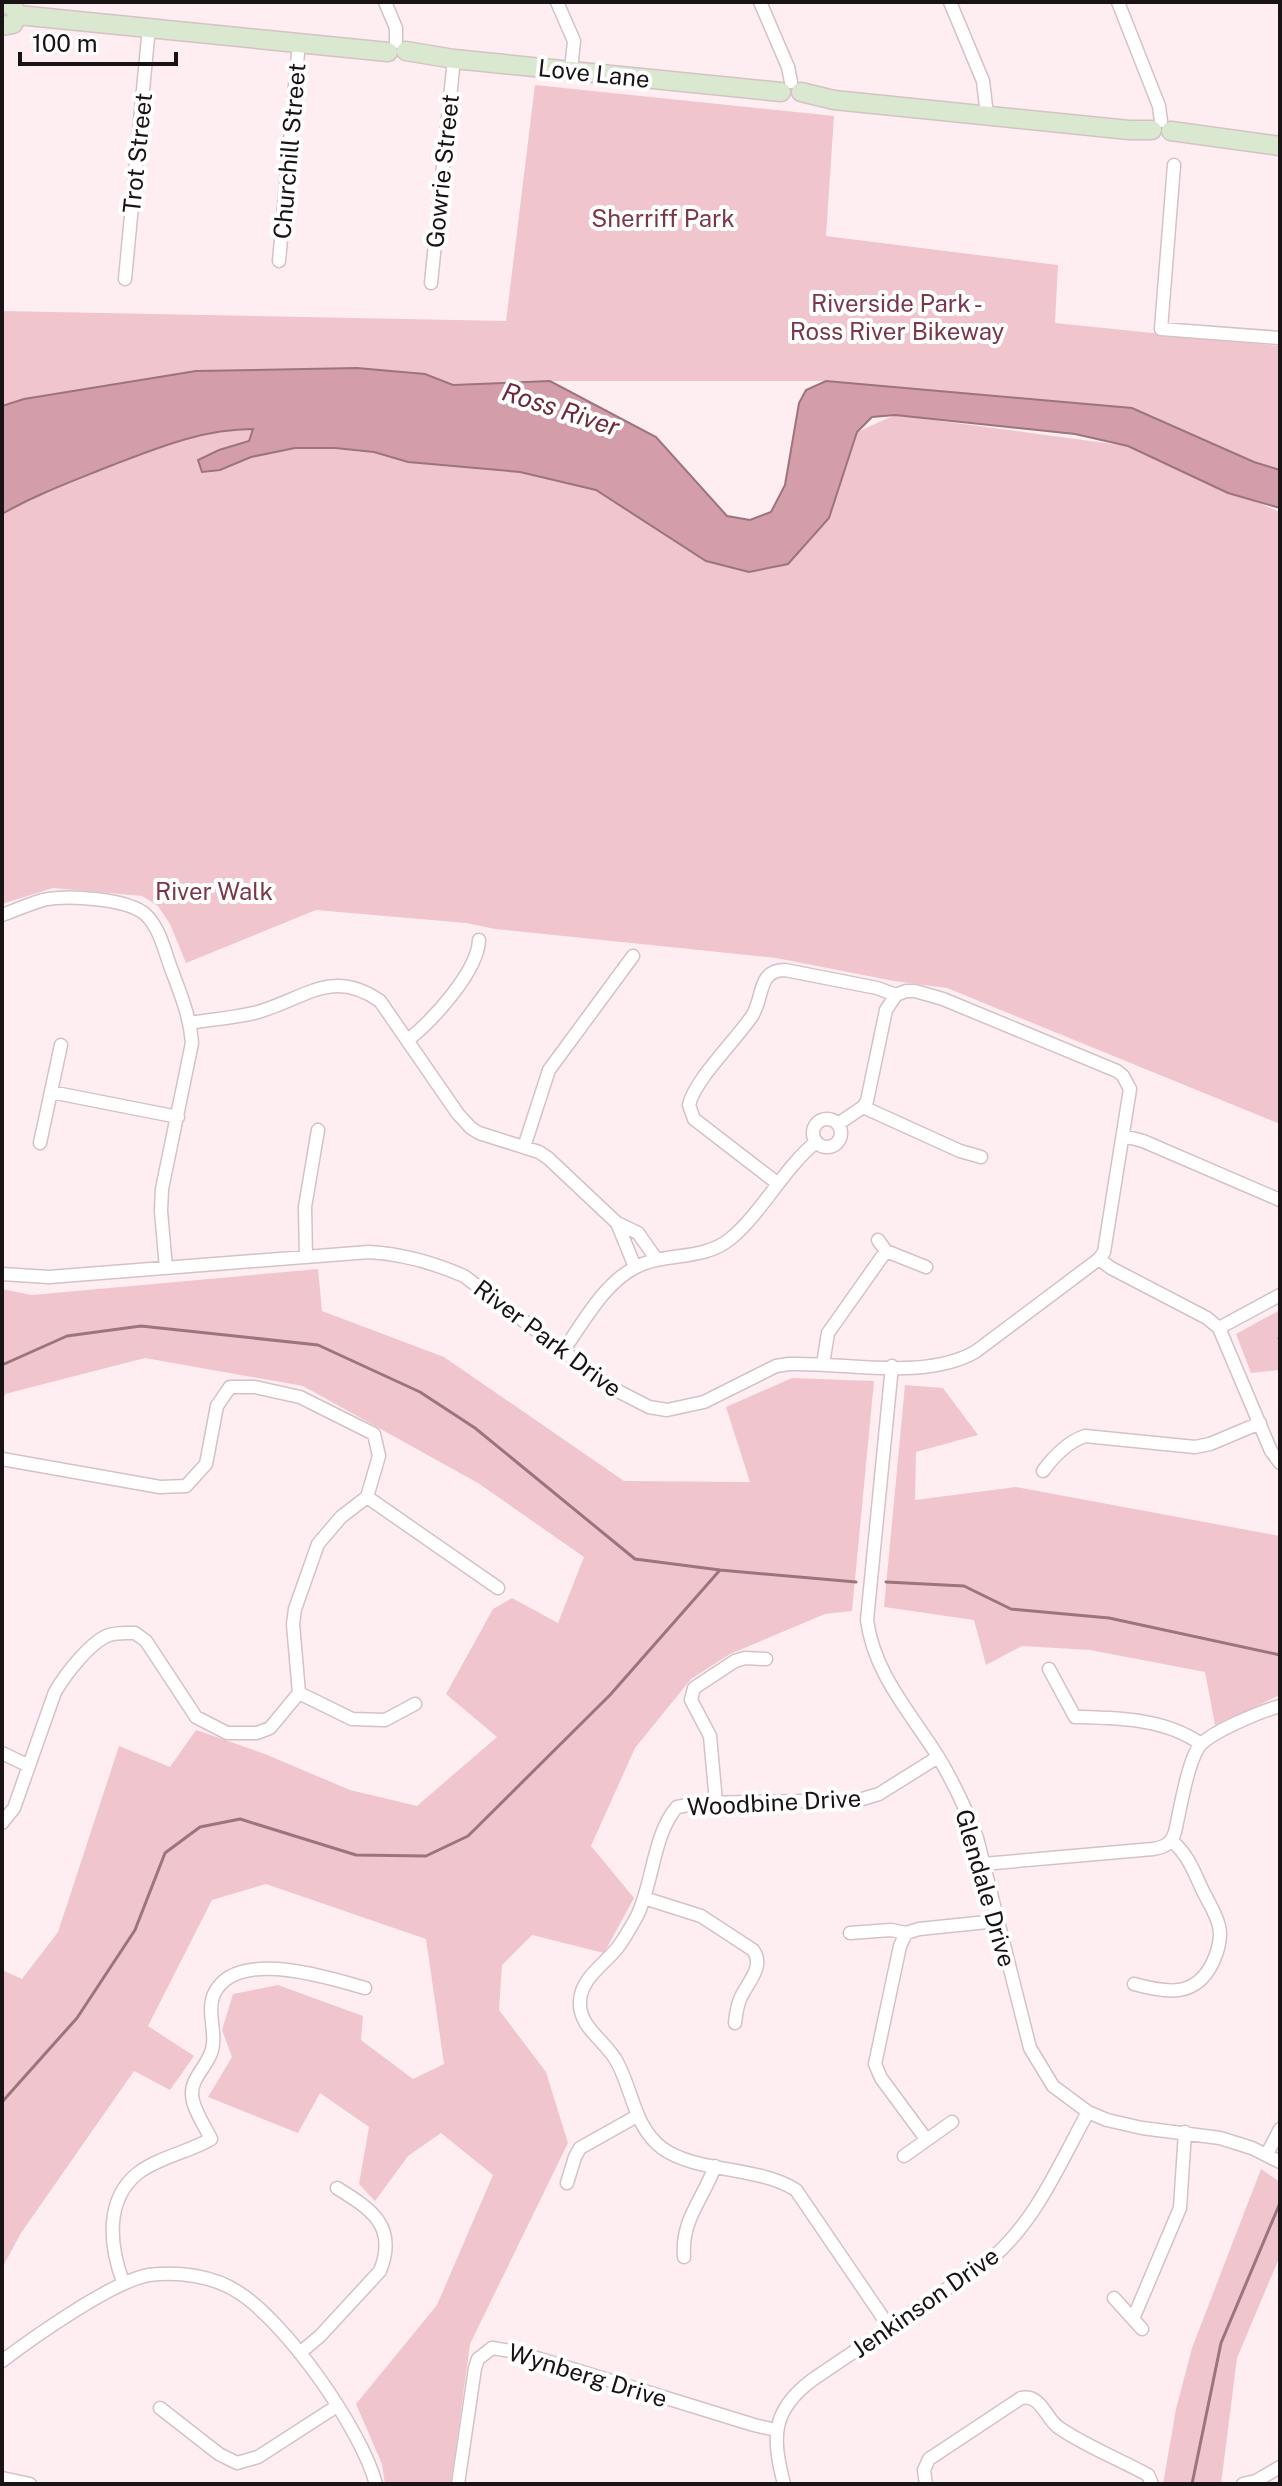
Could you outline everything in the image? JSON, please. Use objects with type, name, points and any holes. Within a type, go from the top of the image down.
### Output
[{"type":"street","points":[[385,2],[396,28],[397,48]]},
{"type":"street","points":[[557,2],[574,41],[571,70]]},
{"type":"street","points":[[760,2],[788,67],[791,89]]},
{"type":"street","points":[[950,2],[983,81],[987,115]]},
{"type":"street","points":[[1118,2],[1159,106],[1162,127]]},
{"type":"street","name":"Love Lane","points":[[5,16],[397,48],[454,59],[791,89],[834,100],[1162,127],[1280,146]]},
{"type":"street","name":"Trot Street","points":[[125,279],[149,27]]},
{"type":"street","name":"Churchill Street","points":[[279,261],[299,42]]},
{"type":"street","name":"Gowrie Street","points":[[431,283],[454,59]]},
{"type":"street","points":[[1174,165],[1161,329],[1280,338]]},
{"type":"street","points":[[2,915],[60,898],[110,902],[136,908],[145,914],[157,932],[190,1023],[190,1059],[162,1199],[166,1268]]},
{"type":"street","points":[[408,1040],[427,1025],[474,962],[479,940]]},
{"type":"street","points":[[524,1147],[549,1070],[633,956]]},
{"type":"street","points":[[777,1183],[694,1119],[689,1105],[697,1088],[754,1013],[765,977],[771,972],[785,970],[877,988],[896,995]]},
{"type":"street","points":[[190,1023],[261,1011],[316,989],[339,985],[365,991],[380,1001],[458,1114],[471,1128],[548,1158],[617,1223],[638,1233],[657,1260]]},
{"type":"street","points":[[838,1124],[863,1107],[869,1095],[886,1010],[896,995],[906,991],[943,999],[1117,1071],[1130,1089],[1107,1242],[1099,1259],[1207,1318],[1219,1328],[1271,1451],[1280,1463]]},
{"type":"street","points":[[40,1143],[61,1045]]},
{"type":"street","points":[[51,1092],[178,1117]]},
{"type":"street","points":[[863,1107],[960,1151],[981,1157]]},
{"type":"street","points":[[828,1119],[838,1124],[841,1136],[834,1145],[826,1147],[816,1142],[813,1134],[817,1123],[828,1119]]},
{"type":"street","points":[[306,1257],[305,1207],[318,1130]]},
{"type":"street","points":[[1124,1136],[1143,1141],[1280,1200]]},
{"type":"street","points":[[563,1351],[610,1288],[635,1267],[709,1250],[729,1240],[816,1142]]},
{"type":"street","points":[[617,1223],[635,1267]]},
{"type":"street","points":[[878,1240],[886,1251],[926,1267]]},
{"type":"street","points":[[823,1364],[828,1333],[886,1251]]},
{"type":"street","name":"River Park Drive","points":[[2,1274],[49,1277],[390,1253],[441,1266],[464,1276],[631,1400],[667,1410],[704,1402],[776,1366],[929,1367],[961,1360],[1099,1259]]},
{"type":"street","points":[[1219,1328],[1280,1295]]},
{"type":"street","name":"Glendale Drive","points":[[892,1366],[867,1620],[873,1650],[879,1665],[938,1757],[965,1807],[983,1864],[1030,2048],[1053,2086],[1088,2112],[1125,2125],[1236,2142],[1280,2162]]},
{"type":"street","points":[[2,1459],[160,1487],[186,1486],[206,1464],[217,1406],[230,1387],[255,1387],[300,1397],[374,1434],[379,1456],[367,1497],[341,1517],[318,1544],[311,1559],[293,1624],[299,1693],[270,1728],[257,1733],[227,1733],[196,1717],[146,1641],[135,1633],[112,1634],[94,1645],[64,1676],[55,1692],[14,1808],[2,1823]]},
{"type":"street","points":[[1043,1471],[1056,1454],[1085,1436],[1195,1447],[1260,1423]]},
{"type":"street","points":[[367,1497],[498,1588]]},
{"type":"street","points":[[716,1802],[710,1736],[691,1700],[691,1694],[701,1682],[735,1661],[766,1659]]},
{"type":"street","points":[[1049,1669],[1075,1717],[1159,1725],[1181,1732],[1201,1744]]},
{"type":"street","points":[[299,1693],[352,1719],[385,1720],[415,1704]]},
{"type":"street","points":[[1172,1841],[1194,1756],[1201,1744],[1214,1735],[1280,1706]]},
{"type":"street","points":[[2,1753],[29,1766]]},
{"type":"street","name":"Woodbine Drive","points":[[890,2328],[796,2190],[778,2182],[678,2156],[664,2149],[645,2130],[619,2064],[583,2019],[579,2005],[585,1983],[624,1939],[644,1898],[670,1815],[677,1807],[716,1802],[870,1798],[938,1757]]},
{"type":"street","points":[[983,1864],[1153,1849],[1172,1841]]},
{"type":"street","points":[[1134,1984],[1151,1989],[1178,1990],[1193,1986],[1207,1974],[1219,1947],[1218,1922],[1185,1853],[1172,1841]]},
{"type":"street","points":[[644,1898],[701,1916],[757,1955],[757,1963],[740,1998],[735,2023]]},
{"type":"street","points":[[850,1933],[891,1930],[906,1933],[997,1921]]},
{"type":"street","points":[[906,1933],[900,1946],[875,2064],[881,2078],[926,2139]]},
{"type":"street","points":[[123,2282],[114,2253],[112,2224],[124,2190],[138,2174],[211,2139],[192,2097],[193,2085],[208,2064],[214,2044],[211,2015],[214,1993],[238,1974],[281,1968],[365,1988]]},
{"type":"street","name":"Jenkinson Drive","points":[[776,2430],[786,2404],[798,2390],[1012,2242],[1029,2218],[1088,2112]]},
{"type":"street","points":[[567,2183],[580,2148],[637,2116]]},
{"type":"street","points":[[904,2156],[952,2122]]},
{"type":"street","points":[[1267,2154],[1280,2129]]},
{"type":"street","points":[[1114,2298],[1138,2324],[1180,2208],[1185,2132]]},
{"type":"street","points":[[684,2257],[682,2239],[685,2227],[715,2166]]},
{"type":"street","points":[[301,2352],[320,2336],[380,2271],[384,2261],[386,2239],[377,2218],[369,2208],[337,2188]]},
{"type":"street","points":[[2,2361],[123,2282],[172,2273],[216,2282],[238,2292],[301,2352],[337,2406],[372,2470],[376,2484]]},
{"type":"street","name":"Wynberg Drive","points":[[458,2484],[475,2368],[478,2359],[492,2348],[517,2352],[776,2430]]},
{"type":"street","points":[[926,2484],[924,2470],[929,2459],[1027,2397],[1037,2402],[1060,2428],[1148,2475],[1152,2484]]},
{"type":"street","points":[[160,2408],[219,2454],[237,2463],[258,2457],[337,2406]]},
{"type":"street","points":[[776,2430],[777,2456],[784,2484]]},
{"type":"street","points":[[1243,2484],[1256,2481],[1280,2467]]},
{"type":"street","points":[[2,2478],[30,2484]]},
{"type":"green space","points":[[535,85],[834,116],[826,236],[1058,265],[1055,323],[1280,346],[1280,470],[1254,462],[1132,408],[826,381],[550,381],[453,385],[425,374],[357,368],[196,371],[24,399],[2,406],[2,311],[506,321]]},
{"type":"green space","name":"River Walk","points":[[895,415],[1128,446],[1280,512],[1280,1124],[947,988],[776,958],[495,929],[466,923],[316,910],[186,963],[170,924],[158,906],[142,896],[53,888],[2,904],[2,514],[55,488],[163,446],[216,432],[254,429],[249,441],[219,450],[220,470],[251,457],[295,448],[335,448],[374,452],[408,462],[520,472],[596,490],[750,572],[829,518],[857,432]]},
{"type":"green space","points":[[318,1269],[322,1311],[444,1357],[624,1481],[750,1482],[726,1407],[792,1378],[874,1381],[852,1611],[825,1614],[730,1654],[691,1679],[635,1748],[591,1846],[634,1898],[604,1953],[532,1935],[502,1965],[499,2010],[546,2072],[568,2143],[470,2344],[451,2484],[385,2484],[382,2464],[356,2404],[437,2305],[493,2175],[441,2133],[408,2156],[375,2201],[359,2184],[369,2127],[320,2093],[298,2133],[208,2097],[232,2057],[222,2030],[233,1994],[278,1985],[363,2016],[361,2040],[413,2079],[444,2064],[426,1939],[266,1884],[212,1900],[148,2026],[194,2056],[170,2090],[134,2071],[21,2233],[2,2268],[2,1970],[22,1979],[58,1932],[119,1746],[170,1767],[196,1730],[265,1754],[350,1790],[417,1806],[497,1737],[446,1694],[493,1609],[512,1598],[558,1623],[584,1557],[478,1483],[303,1386],[145,1358],[5,1394],[2,1407],[2,1289],[32,1295]]},
{"type":"green space","points":[[1280,1310],[1280,1370],[1251,1373],[1236,1334]]},
{"type":"green space","points":[[905,1385],[943,1388],[978,1435],[916,1452],[915,1500],[1016,1487],[1280,1536],[1280,1695],[1215,1725],[1205,1672],[1090,1650],[1022,1646],[986,1665],[974,1620],[884,1607]]},
{"type":"green space","points":[[1261,2169],[1280,2182],[1280,2256],[1237,2358],[1221,2484],[1163,2484],[1176,2409],[1192,2348]]},
{"type":"water","name":"Ross River","points":[[357,368],[425,374],[453,385],[550,381],[656,437],[727,516],[750,520],[771,512],[785,485],[799,403],[806,390],[826,381],[1132,408],[1254,462],[1280,470],[1280,508],[1228,493],[1128,446],[1075,434],[895,415],[872,417],[857,432],[829,518],[788,564],[749,572],[706,561],[596,490],[520,472],[408,462],[374,452],[295,448],[251,457],[220,470],[202,472],[198,460],[249,441],[253,429],[216,432],[162,446],[55,488],[2,514],[2,406],[24,399],[196,371]]},
{"type":"waterway","points":[[2,1365],[67,1336],[141,1326],[318,1345],[420,1392],[475,1428],[635,1559],[856,1582]]},
{"type":"waterway","points":[[2,2102],[77,2018],[135,1930],[165,1853],[200,1827],[240,1819],[356,1855],[426,1856],[468,1836],[610,1695],[720,1570]]},
{"type":"waterway","points":[[886,1582],[964,1586],[1011,1609],[1109,1618],[1280,1655]]},
{"type":"waterway","points":[[1192,2484],[1221,2343],[1280,2203]]},
{"type":"park label","name":"Sherriff Park","points":[[663,218]]},
{"type":"park label","name":"Riverside Park - Ross River Bikeway","points":[[897,317]]}]
